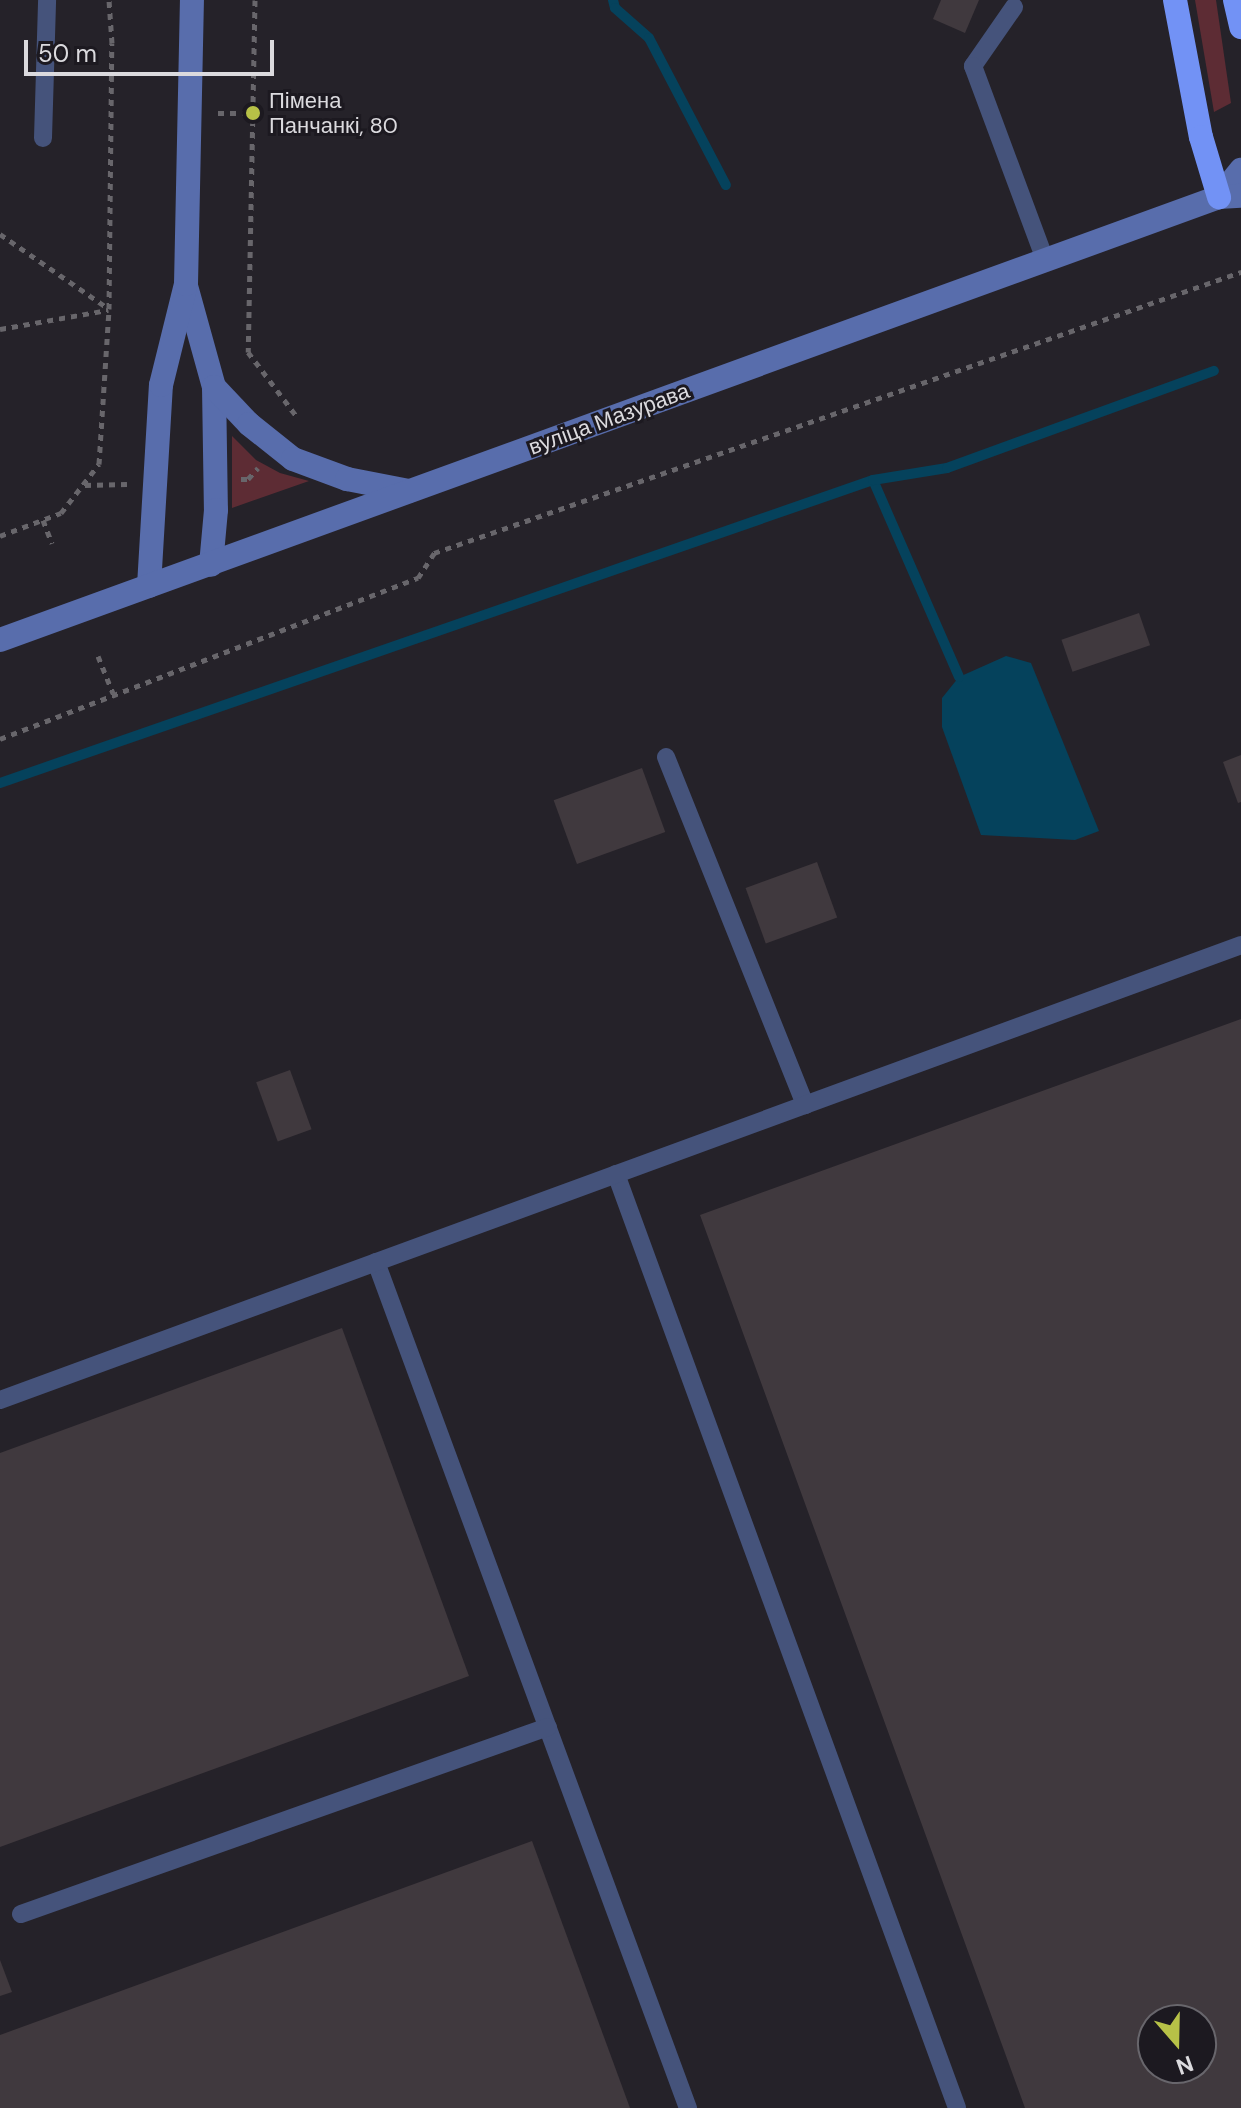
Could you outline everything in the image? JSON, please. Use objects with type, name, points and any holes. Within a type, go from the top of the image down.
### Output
[{"type":"highway","points":[[1175,0],[1201,137],[1230,197]]},
{"type":"highway","points":[[1235,0],[1241,27]]},
{"type":"main road","points":[[149,586],[161,385],[186,284],[192,0]]},
{"type":"main road","points":[[1230,197],[1241,170]]},
{"type":"main road","name":"вуліца Мазурава","points":[[0,640],[1045,260],[1230,197]]},
{"type":"main road","points":[[186,284],[214,387],[216,510],[211,565]]},
{"type":"main road","points":[[214,387],[249,424],[293,459],[347,479],[409,491]]},
{"type":"lane","points":[[43,138],[47,0]]},
{"type":"lane","points":[[1014,7],[973,66],[1045,260]]},
{"type":"lane","points":[[666,757],[805,1105]]},
{"type":"lane","points":[[0,1400],[1241,945]]},
{"type":"lane","points":[[616,1174],[957,2108]]},
{"type":"lane","points":[[376,1262],[688,2108]]},
{"type":"lane","points":[[21,1914],[548,1727]]},
{"type":"path","points":[[0,536],[61,513],[99,464],[109,309],[112,43],[109,0]]},
{"type":"path","points":[[255,0],[248,352],[298,418]]},
{"type":"path","points":[[191,113],[253,113]]},
{"type":"path","points":[[0,234],[109,309]]},
{"type":"path","points":[[0,739],[418,578],[434,553],[1241,272]]},
{"type":"path","points":[[0,329],[109,309]]},
{"type":"path","points":[[232,480],[248,479],[262,463]]},
{"type":"path","points":[[84,485],[128,484]]},
{"type":"path","points":[[43,520],[52,543]]},
{"type":"path","points":[[98,656],[113,693]]},
{"type":"shaded area","points":[[1195,0],[1216,0],[1231,103],[1214,112]]},
{"type":"shaded area","points":[[232,436],[256,460],[280,473],[309,481],[232,508]]},
{"type":"water","points":[[1006,656],[1031,663],[1099,831],[1075,840],[981,835],[942,727],[942,698],[959,677]]},
{"type":"building","points":[[941,0],[979,0],[965,33],[933,19]]},
{"type":"building","points":[[1139,613],[1150,645],[1073,672],[1061,640]]},
{"type":"building","points":[[1241,755],[1241,802],[1238,803],[1223,762]]},
{"type":"building","points":[[642,768],[665,832],[577,864],[554,800]]},
{"type":"building","points":[[817,862],[837,917],[766,943],[746,888]]},
{"type":"building","points":[[1241,1019],[1241,2108],[1025,2108],[700,1215]]},
{"type":"building","points":[[290,1070],[312,1129],[278,1142],[256,1082]]},
{"type":"building","points":[[342,1328],[469,1676],[0,1847],[0,1453]]},
{"type":"building","points":[[532,1841],[630,2108],[0,2108],[0,2035]]},
{"type":"building","points":[[0,1960],[12,1992],[0,1996]]},
{"type":"waterway","points":[[613,0],[615,8],[649,38],[726,185]]},
{"type":"waterway","points":[[0,783],[873,480],[947,468],[1214,371]]},
{"type":"waterway","points":[[873,480],[959,677]]},
{"type":"place","name":"Пімена Панчанкі, 80","points":[[253,113]]}]
